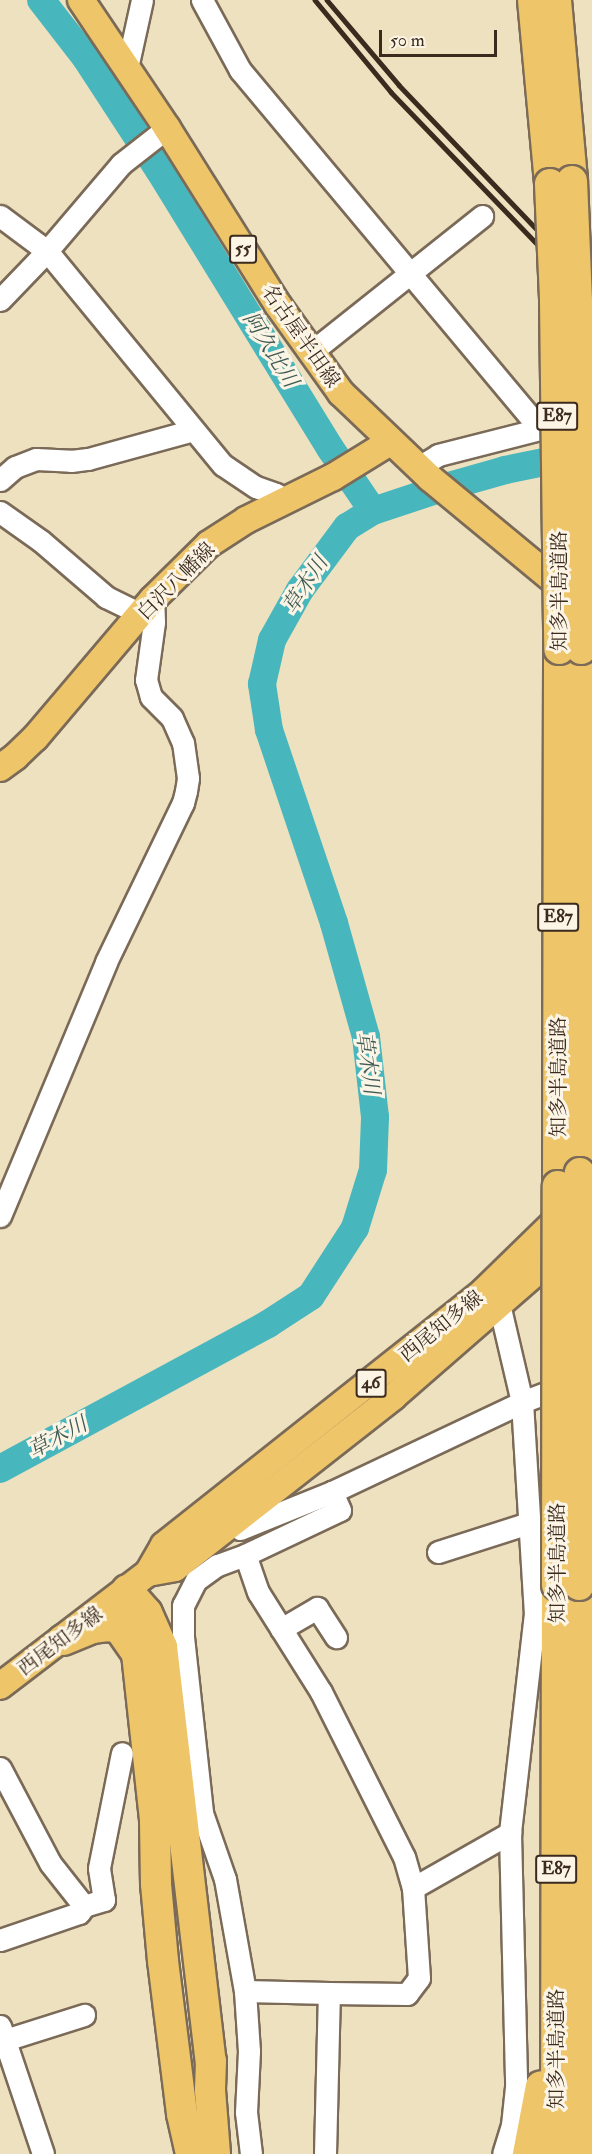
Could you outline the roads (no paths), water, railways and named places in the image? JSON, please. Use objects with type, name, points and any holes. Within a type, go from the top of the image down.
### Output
[{"type":"highway","name":"知多半島道路","points":[[533,0],[561,182]]},
{"type":"highway","name":"知多半島道路","points":[[555,0],[561,182],[555,311],[570,649],[576,1182],[568,1585],[556,1779],[556,2154]]},
{"type":"highway","points":[[137,1581],[137,1654],[155,1821],[156,1884],[163,1961],[182,2114],[191,2154]]},
{"type":"highway","points":[[137,1581],[147,1613],[162,1647],[211,2061],[217,2145]]},
{"type":"highway","name":"知多半島道路","points":[[568,1585],[579,1656],[577,2154]]},
{"type":"highway","points":[[63,1640],[92,1628],[108,1626],[119,1628],[137,1654]]},
{"type":"highway","points":[[579,1656],[591,1705],[592,1722]]},
{"type":"highway","points":[[528,2154],[539,2109],[543,2067],[544,1796],[556,1779]]},
{"type":"main road","name":"名古屋半田線","points":[[81,0],[127,68],[152,139],[340,393],[424,472],[592,611]]},
{"type":"main road","name":"白沢八幡線","points":[[0,768],[35,738],[147,606],[209,544],[246,520],[344,471],[390,442]]},
{"type":"main road","name":"西尾知多線","points":[[0,1686],[63,1640],[137,1581],[164,1545],[484,1291],[576,1182]]},
{"type":"main road","name":"西尾知多線","points":[[137,1581],[175,1568],[394,1396],[592,1221]]},
{"type":"street","points":[[127,68],[142,0]]},
{"type":"street","points":[[202,0],[240,70],[539,428]]},
{"type":"street","points":[[0,300],[47,251],[121,164],[152,139]]},
{"type":"street","points":[[0,216],[47,251],[224,465],[256,487],[276,494],[284,501]]},
{"type":"street","points":[[310,353],[482,216]]},
{"type":"street","points":[[424,472],[438,455],[539,428],[592,423]]},
{"type":"street","points":[[0,480],[15,467],[36,459],[71,461],[88,459],[193,430]]},
{"type":"street","points":[[0,512],[42,541],[106,597],[147,606],[154,622],[146,680],[151,697],[172,718],[183,743],[188,778],[183,803],[106,962],[0,1216]]},
{"type":"street","points":[[499,1304],[522,1402],[535,1613],[510,1833],[516,2087],[512,2125],[503,2154]]},
{"type":"street","points":[[240,1529],[332,1492],[522,1402],[592,1375]]},
{"type":"street","points":[[251,2154],[246,2112],[249,2051],[245,1991],[225,1880],[202,1813],[183,1605],[196,1580],[217,1565],[245,1555],[340,1510],[332,1492]]},
{"type":"street","points":[[438,1551],[530,1523]]},
{"type":"street","points":[[245,1555],[258,1592],[321,1692],[404,1857],[413,1888],[419,1978],[407,1994],[245,1991]]},
{"type":"street","points":[[281,1629],[316,1608],[336,1636]]},
{"type":"street","points":[[0,1940],[79,1913],[84,1906],[104,1900],[99,1868],[122,1753]]},
{"type":"street","points":[[0,1768],[50,1863],[84,1906]]},
{"type":"street","points":[[413,1888],[510,1833]]},
{"type":"street","points":[[325,2154],[328,1993]]},
{"type":"street","points":[[43,2154],[3,2033],[84,2015]]},
{"type":"waterway","name":"阿久比川","points":[[41,0],[86,58],[159,170],[330,448],[373,511]]},
{"type":"waterway","name":"草木川","points":[[0,1469],[268,1324],[311,1296],[355,1228],[373,1170],[375,1117],[366,1037],[334,923],[269,730],[262,684],[272,640],[300,590],[347,527],[373,511],[505,470],[578,455]]},
{"type":"railway","points":[[315,0],[391,92],[592,301]]},
{"type":"railway","points":[[327,0],[399,85],[592,287]]}]
